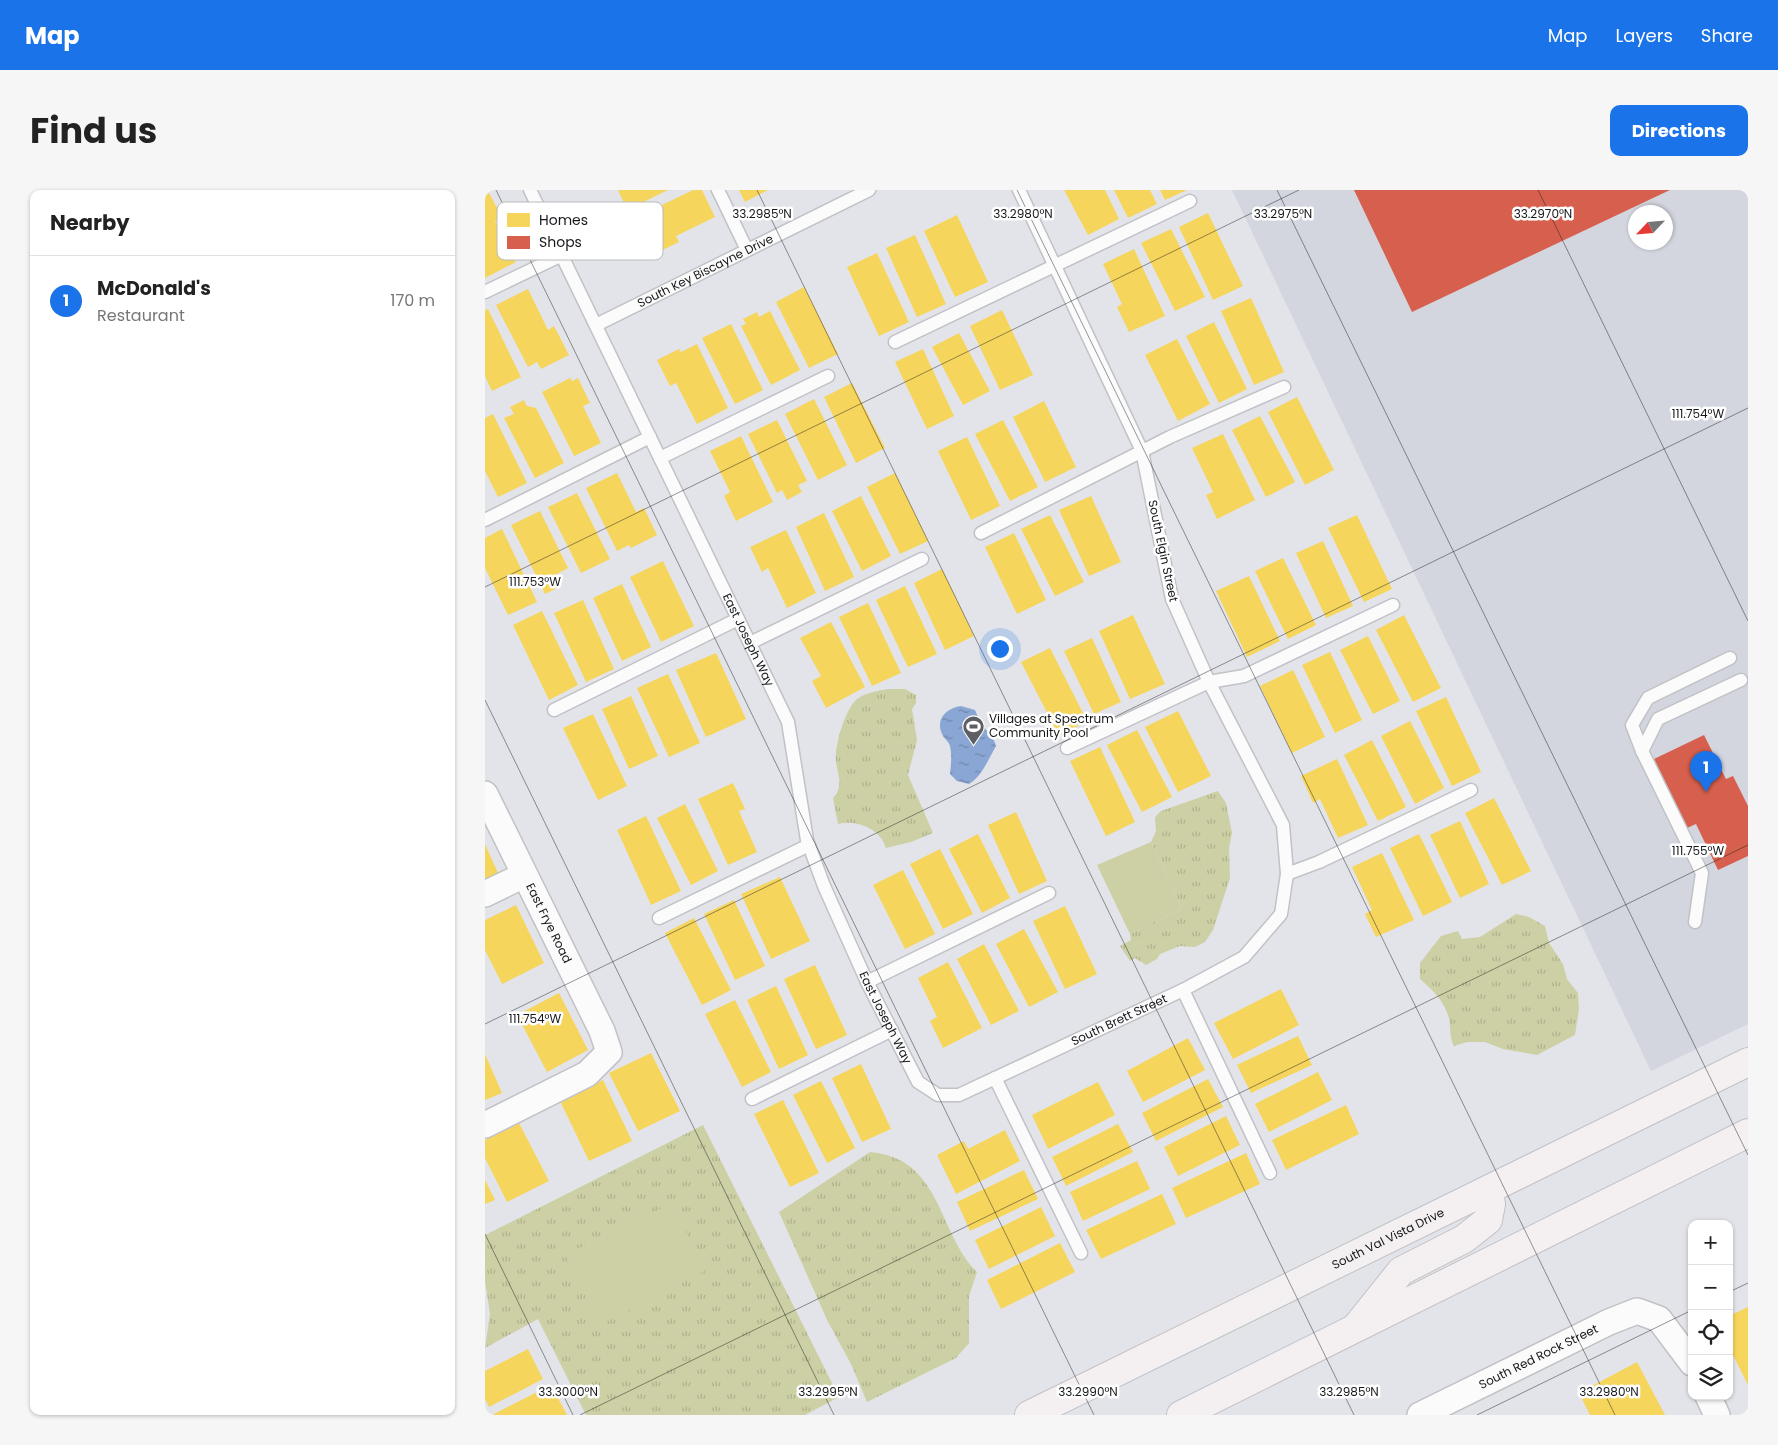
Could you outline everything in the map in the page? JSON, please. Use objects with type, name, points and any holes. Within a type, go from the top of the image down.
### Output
[{"type":"main road","name":"South Val Vista Drive","points":[[1029,1415],[1748,1062]]},
{"type":"main road","points":[[1181,1415],[1352,1332],[1748,1133]]},
{"type":"main road","points":[[1352,1332],[1401,1271],[1464,1239],[1488,1220],[1491,1204],[1488,1191]]},
{"type":"street","name":"East Frye Road","points":[[485,794],[602,1031],[609,1052],[587,1074],[485,1125]]},
{"type":"street","points":[[485,894],[524,875]]},
{"type":"street","name":"South Red Rock Street","points":[[1424,1414],[1609,1322],[1637,1311],[1659,1319],[1688,1358]]},
{"type":"street","points":[[1710,1400],[1717,1415]]},
{"type":"lane","name":"East Joseph Way","points":[[531,190],[537,202]]},
{"type":"lane","points":[[718,190],[747,250]]},
{"type":"lane","name":"South Key Biscayne Drive","points":[[596,325],[869,190]]},
{"type":"lane","name":"South Elgin Street","points":[[1019,190],[1142,451],[1172,599],[1209,682],[1283,825],[1287,874],[1281,914]]},
{"type":"lane","points":[[895,342],[1190,201]]},
{"type":"lane","points":[[485,292],[552,260]]},
{"type":"lane","name":"East Joseph Way","points":[[564,260],[788,722],[809,845],[824,886],[867,982],[918,1082],[938,1095]]},
{"type":"lane","points":[[661,458],[828,376]]},
{"type":"lane","points":[[981,533],[1142,451],[1284,387]]},
{"type":"lane","points":[[485,520],[650,437]]},
{"type":"lane","points":[[750,643],[922,560]]},
{"type":"lane","points":[[1067,748],[1209,682],[1244,676],[1393,605]]},
{"type":"lane","points":[[555,710],[739,619]]},
{"type":"lane","points":[[1695,922],[1702,873],[1642,751],[1632,725],[1648,698],[1730,658]]},
{"type":"lane","points":[[1642,751],[1658,719],[1741,680]]},
{"type":"lane","points":[[1287,874],[1319,862],[1471,790]]},
{"type":"lane","points":[[659,918],[809,845]]},
{"type":"lane","points":[[867,982],[1049,893]]},
{"type":"lane","name":"South Brett Street","points":[[938,1095],[959,1095],[1183,990],[1244,957],[1281,914]]},
{"type":"lane","points":[[1183,990],[1270,1173]]},
{"type":"lane","points":[[752,1100],[892,1030]]},
{"type":"lane","points":[[995,1078],[1081,1253]]},
{"type":"shaded area","points":[[1232,190],[1748,190],[1748,1024],[1651,1071]]},
{"type":"green space","points":[[888,689],[905,689],[916,695],[916,703],[912,709],[917,740],[908,775],[933,833],[911,842],[886,848],[879,836],[867,827],[852,823],[838,824],[833,798],[839,785],[836,762],[837,747],[841,729],[848,712],[859,698]]},
{"type":"green space","points":[[1218,791],[1226,803],[1232,833],[1229,848],[1230,878],[1213,930],[1205,942],[1195,947],[1180,946],[1160,954],[1157,959],[1146,965],[1135,958],[1130,961],[1120,946],[1131,940],[1130,934],[1182,908],[1151,842],[1156,831],[1155,817],[1161,811]]},
{"type":"green space","points":[[1151,842],[1182,908],[1130,934],[1097,865]]},
{"type":"green space","points":[[1516,914],[1529,917],[1545,926],[1549,943],[1563,964],[1567,979],[1578,993],[1579,1009],[1575,1035],[1537,1055],[1503,1049],[1485,1042],[1467,1042],[1454,1046],[1451,1039],[1450,1021],[1447,1012],[1437,996],[1420,979],[1420,963],[1441,936],[1458,931],[1462,939],[1480,937]]},
{"type":"green space","points":[[703,1125],[839,1397],[805,1415],[586,1415],[538,1319],[485,1348],[490,1314],[485,1281],[485,1235]]},
{"type":"green space","points":[[870,1152],[894,1157],[911,1168],[925,1182],[936,1199],[964,1256],[977,1272],[969,1296],[969,1343],[956,1358],[867,1402],[851,1364],[828,1322],[779,1212]]},
{"type":"green space","points":[[672,1203],[705,1271],[600,1325],[565,1255]]},
{"type":"water","name":"Villages at Spectrum Community Pool","points":[[961,706],[975,710],[982,726],[992,735],[996,746],[981,772],[969,784],[957,781],[950,774],[950,746],[943,736],[940,725],[946,712]]},
{"type":"building: Homes","points":[[618,190],[668,190],[643,202],[623,202]]},
{"type":"building: Homes","points":[[693,190],[702,190],[715,217],[676,236],[679,242],[663,250],[663,204]]},
{"type":"building: Homes","points":[[739,190],[768,190],[745,202]]},
{"type":"building: Homes","points":[[1064,190],[1105,190],[1119,219],[1088,235]]},
{"type":"building: Homes","points":[[1114,190],[1150,190],[1157,204],[1128,218]]},
{"type":"building: Homes","points":[[1160,190],[1187,190],[1165,200]]},
{"type":"building: Homes","points":[[489,193],[497,208],[497,220],[495,221],[497,225],[497,260],[515,260],[516,262],[485,278],[485,195]]},
{"type":"building: Homes","points":[[1208,213],[1243,286],[1213,300],[1179,227]]},
{"type":"building: Homes","points":[[957,215],[988,282],[955,297],[924,231]]},
{"type":"building: Homes","points":[[1171,229],[1205,297],[1175,311],[1141,243]]},
{"type":"building: Homes","points":[[915,235],[946,304],[917,317],[886,248]]},
{"type":"building: Homes","points":[[1134,249],[1165,316],[1129,332],[1117,307],[1122,304],[1103,264]]},
{"type":"building: Homes","points":[[877,253],[909,322],[879,336],[847,267]]},
{"type":"building: Homes","points":[[804,287],[838,354],[809,368],[776,302]]},
{"type":"building: Homes","points":[[528,289],[548,330],[554,326],[569,355],[541,369],[537,362],[528,367],[496,305]]},
{"type":"building: Homes","points":[[1251,298],[1284,372],[1254,385],[1221,311]]},
{"type":"building: Homes","points":[[488,309],[521,377],[492,391],[485,376],[485,310]]},
{"type":"building: Homes","points":[[1002,310],[1033,375],[1000,390],[970,326]]},
{"type":"building: Homes","points":[[770,311],[800,370],[771,385],[741,326],[746,324],[743,319],[757,312],[759,317]]},
{"type":"building: Homes","points":[[1214,322],[1247,389],[1219,403],[1186,336]]},
{"type":"building: Homes","points":[[731,324],[763,390],[735,404],[702,338]]},
{"type":"building: Homes","points":[[959,333],[990,391],[963,405],[932,347]]},
{"type":"building: Homes","points":[[1177,339],[1210,404],[1178,421],[1145,355]]},
{"type":"building: Homes","points":[[697,344],[728,408],[697,424],[676,383],[670,386],[657,360],[679,349],[681,352]]},
{"type":"building: Homes","points":[[923,349],[954,416],[927,429],[895,362]]},
{"type":"building: Homes","points":[[570,378],[572,381],[578,378],[590,403],[583,406],[601,443],[574,456],[542,392]]},
{"type":"building: Homes","points":[[852,383],[885,448],[856,463],[824,397]]},
{"type":"building: Homes","points":[[1297,397],[1334,470],[1305,485],[1268,412]]},
{"type":"building: Homes","points":[[814,399],[847,465],[818,480],[785,414]]},
{"type":"building: Homes","points":[[524,400],[527,406],[536,408],[564,463],[535,478],[504,418],[514,414],[510,407]]},
{"type":"building: Homes","points":[[1044,401],[1076,467],[1045,482],[1013,417]]},
{"type":"building: Homes","points":[[493,414],[527,483],[498,497],[485,471],[485,418]]},
{"type":"building: Homes","points":[[1260,416],[1295,482],[1266,497],[1232,430]]},
{"type":"building: Homes","points":[[777,420],[807,481],[798,485],[802,492],[787,500],[782,490],[777,493],[748,434]]},
{"type":"building: Homes","points":[[1003,420],[1038,487],[1010,501],[975,434]]},
{"type":"building: Homes","points":[[1223,434],[1255,500],[1217,519],[1206,495],[1213,492],[1192,448]]},
{"type":"building: Homes","points":[[741,436],[773,502],[736,521],[724,496],[730,492],[710,451]]},
{"type":"building: Homes","points":[[967,437],[1000,506],[971,520],[938,451]]},
{"type":"building: Homes","points":[[617,473],[636,512],[644,508],[657,535],[631,548],[629,545],[617,551],[586,488]]},
{"type":"building: Homes","points":[[895,473],[928,541],[900,554],[867,487]]},
{"type":"building: Homes","points":[[577,493],[610,559],[581,573],[548,507]]},
{"type":"building: Homes","points":[[861,496],[891,556],[862,571],[832,511]]},
{"type":"building: Homes","points":[[1091,496],[1121,562],[1089,576],[1059,510]]},
{"type":"building: Homes","points":[[540,511],[568,568],[555,575],[561,586],[545,594],[511,525]]},
{"type":"building: Homes","points":[[824,513],[854,577],[825,591],[796,527]]},
{"type":"building: Homes","points":[[1050,515],[1084,582],[1055,596],[1021,529]]},
{"type":"building: Homes","points":[[1357,515],[1392,589],[1364,602],[1328,528]]},
{"type":"building: Homes","points":[[502,529],[537,602],[508,615],[485,568],[485,538]]},
{"type":"building: Homes","points":[[786,530],[816,593],[787,608],[768,568],[762,572],[750,547]]},
{"type":"building: Homes","points":[[1014,533],[1046,600],[1017,614],[985,547]]},
{"type":"building: Homes","points":[[1323,541],[1353,606],[1326,618],[1296,553]]},
{"type":"building: Homes","points":[[1283,558],[1316,625],[1288,639],[1255,571]]},
{"type":"building: Homes","points":[[663,561],[694,626],[661,642],[630,577]]},
{"type":"building: Homes","points":[[942,569],[974,636],[945,650],[914,583]]},
{"type":"building: Homes","points":[[1249,576],[1280,641],[1247,657],[1216,591]]},
{"type":"building: Homes","points":[[622,584],[651,647],[622,661],[593,598]]},
{"type":"building: Homes","points":[[905,586],[937,654],[908,667],[876,600]]},
{"type":"building: Homes","points":[[583,600],[614,669],[586,682],[554,613]]},
{"type":"building: Homes","points":[[868,603],[901,673],[872,686],[839,617]]},
{"type":"building: Homes","points":[[542,611],[578,685],[549,700],[513,625]]},
{"type":"building: Homes","points":[[1133,615],[1165,684],[1130,699],[1099,631]]},
{"type":"building: Homes","points":[[1404,615],[1441,688],[1413,702],[1376,630]]},
{"type":"building: Homes","points":[[831,622],[865,687],[826,708],[812,681],[821,676],[800,638]]},
{"type":"building: Homes","points":[[1368,636],[1400,701],[1373,714],[1340,650]]},
{"type":"building: Homes","points":[[1092,638],[1121,702],[1094,714],[1064,651]]},
{"type":"building: Homes","points":[[1050,648],[1087,721],[1059,736],[1021,662]]},
{"type":"building: Homes","points":[[1330,652],[1362,720],[1335,733],[1302,665]]},
{"type":"building: Homes","points":[[716,653],[746,719],[706,737],[676,670]]},
{"type":"building: Homes","points":[[1293,670],[1325,737],[1292,753],[1260,686]]},
{"type":"building: Homes","points":[[668,674],[700,743],[669,757],[637,688]]},
{"type":"building: Homes","points":[[631,696],[658,756],[629,769],[602,709]]},
{"type":"building: Homes","points":[[1446,697],[1481,772],[1452,786],[1416,711]]},
{"type":"building: Homes","points":[[1178,711],[1211,776],[1178,792],[1145,727]]},
{"type":"building: Homes","points":[[593,714],[627,786],[598,800],[563,728]]},
{"type":"building: Homes","points":[[1410,721],[1444,788],[1415,804],[1381,736]]},
{"type":"building: Homes","points":[[1137,730],[1172,797],[1142,812],[1107,745]]},
{"type":"building: Homes","points":[[1372,740],[1406,807],[1378,821],[1344,755]]},
{"type":"building: Homes","points":[[1100,747],[1135,822],[1106,836],[1070,761]]},
{"type":"building: Homes","points":[[1337,759],[1368,825],[1338,838],[1320,799],[1313,803],[1301,776]]},
{"type":"building: Homes","points":[[733,783],[745,809],[739,811],[757,852],[728,865],[698,799]]},
{"type":"building: Homes","points":[[1494,798],[1531,871],[1502,885],[1465,813]]},
{"type":"building: Homes","points":[[685,804],[718,871],[691,885],[657,818]]},
{"type":"building: Homes","points":[[1016,812],[1047,881],[1019,894],[988,825]]},
{"type":"building: Homes","points":[[646,816],[681,891],[651,905],[617,830]]},
{"type":"building: Homes","points":[[1460,821],[1489,884],[1460,898],[1430,835]]},
{"type":"building: Homes","points":[[978,834],[1010,898],[982,913],[949,849]]},
{"type":"building: Homes","points":[[1419,834],[1452,902],[1423,916],[1390,848]]},
{"type":"building: Homes","points":[[485,844],[498,873],[485,879]]},
{"type":"building: Homes","points":[[940,849],[973,914],[943,929],[910,864]]},
{"type":"building: Homes","points":[[1382,853],[1414,920],[1376,937],[1365,914],[1372,910],[1352,867]]},
{"type":"building: Homes","points":[[903,870],[935,934],[905,949],[873,885]]},
{"type":"building: Homes","points":[[780,877],[810,941],[771,959],[741,894]]},
{"type":"building: Homes","points":[[734,900],[765,966],[735,980],[704,914]]},
{"type":"building: Homes","points":[[516,905],[544,963],[502,984],[485,950],[485,920]]},
{"type":"building: Homes","points":[[1065,906],[1097,974],[1065,989],[1033,921]]},
{"type":"building: Homes","points":[[694,918],[731,990],[702,1005],[665,933]]},
{"type":"building: Homes","points":[[1024,929],[1058,992],[1029,1007],[996,944]]},
{"type":"building: Homes","points":[[984,944],[1019,1011],[991,1025],[957,959]]},
{"type":"building: Homes","points":[[948,962],[982,1028],[943,1048],[930,1021],[937,1017],[918,978]]},
{"type":"building: Homes","points":[[815,965],[847,1035],[816,1049],[784,979]]},
{"type":"building: Homes","points":[[776,986],[808,1055],[779,1069],[747,1000]]},
{"type":"building: Homes","points":[[1281,989],[1299,1025],[1233,1059],[1214,1023]]},
{"type":"building: Homes","points":[[559,993],[588,1050],[547,1072],[517,1015]]},
{"type":"building: Homes","points":[[735,1000],[771,1072],[742,1087],[705,1014]]},
{"type":"building: Homes","points":[[1298,1036],[1312,1065],[1251,1093],[1237,1065]]},
{"type":"building: Homes","points":[[1188,1038],[1205,1070],[1143,1102],[1127,1071]]},
{"type":"building: Homes","points":[[651,1053],[680,1111],[638,1131],[609,1073]]},
{"type":"building: Homes","points":[[485,1054],[502,1093],[485,1100]]},
{"type":"building: Homes","points":[[861,1064],[891,1129],[862,1142],[832,1078]]},
{"type":"building: Homes","points":[[1318,1072],[1332,1100],[1269,1132],[1255,1104]]},
{"type":"building: Homes","points":[[1208,1079],[1223,1107],[1156,1141],[1142,1113]]},
{"type":"building: Homes","points":[[603,1080],[632,1141],[589,1161],[560,1101]]},
{"type":"building: Homes","points":[[821,1081],[855,1148],[827,1163],[793,1095]]},
{"type":"building: Homes","points":[[1098,1082],[1115,1115],[1048,1149],[1032,1115]]},
{"type":"building: Homes","points":[[783,1100],[819,1173],[790,1187],[754,1114]]},
{"type":"building: Homes","points":[[1346,1105],[1359,1134],[1286,1170],[1272,1140]]},
{"type":"building: Homes","points":[[1226,1116],[1240,1145],[1178,1176],[1164,1147]]},
{"type":"building: Homes","points":[[519,1123],[549,1181],[507,1202],[485,1158],[485,1140]]},
{"type":"building: Homes","points":[[1118,1124],[1133,1152],[1066,1186],[1052,1157]]},
{"type":"building: Homes","points":[[1005,1130],[1020,1161],[956,1194],[937,1155],[964,1141],[968,1149]]},
{"type":"building: Homes","points":[[1246,1153],[1260,1184],[1186,1218],[1172,1188]]},
{"type":"building: Homes","points":[[1137,1161],[1150,1189],[1083,1221],[1070,1192]]},
{"type":"building: Homes","points":[[1024,1170],[1038,1199],[970,1231],[957,1202]]},
{"type":"building: Homes","points":[[485,1180],[495,1200],[485,1204]]},
{"type":"building: Homes","points":[[1162,1194],[1176,1224],[1101,1259],[1086,1230]]},
{"type":"building: Homes","points":[[1041,1207],[1055,1236],[989,1269],[975,1240]]},
{"type":"building: Homes","points":[[1060,1243],[1075,1272],[1001,1309],[987,1280]]},
{"type":"building: Homes","points":[[1748,1307],[1748,1385],[1733,1355],[1733,1314]]},
{"type":"building: Homes","points":[[528,1349],[543,1379],[489,1407],[485,1399],[485,1371]]},
{"type":"building: Homes","points":[[1637,1362],[1665,1415],[1590,1415],[1579,1393]]},
{"type":"building: Homes","points":[[551,1385],[567,1415],[492,1415]]},
{"type":"building: Shops","points":[[1354,190],[1670,190],[1638,205],[1628,205],[1628,210],[1412,312]]},
{"type":"building: Shops","points":[[1704,735],[1726,779],[1733,776],[1748,806],[1748,856],[1718,870],[1696,824],[1687,828],[1654,759]]},
{"type":"place","name":"Villages at Spectrum Community Pool","points":[[973,745]]},
{"type":"place","name":"McDonald's","points":[[1706,792]]}]
